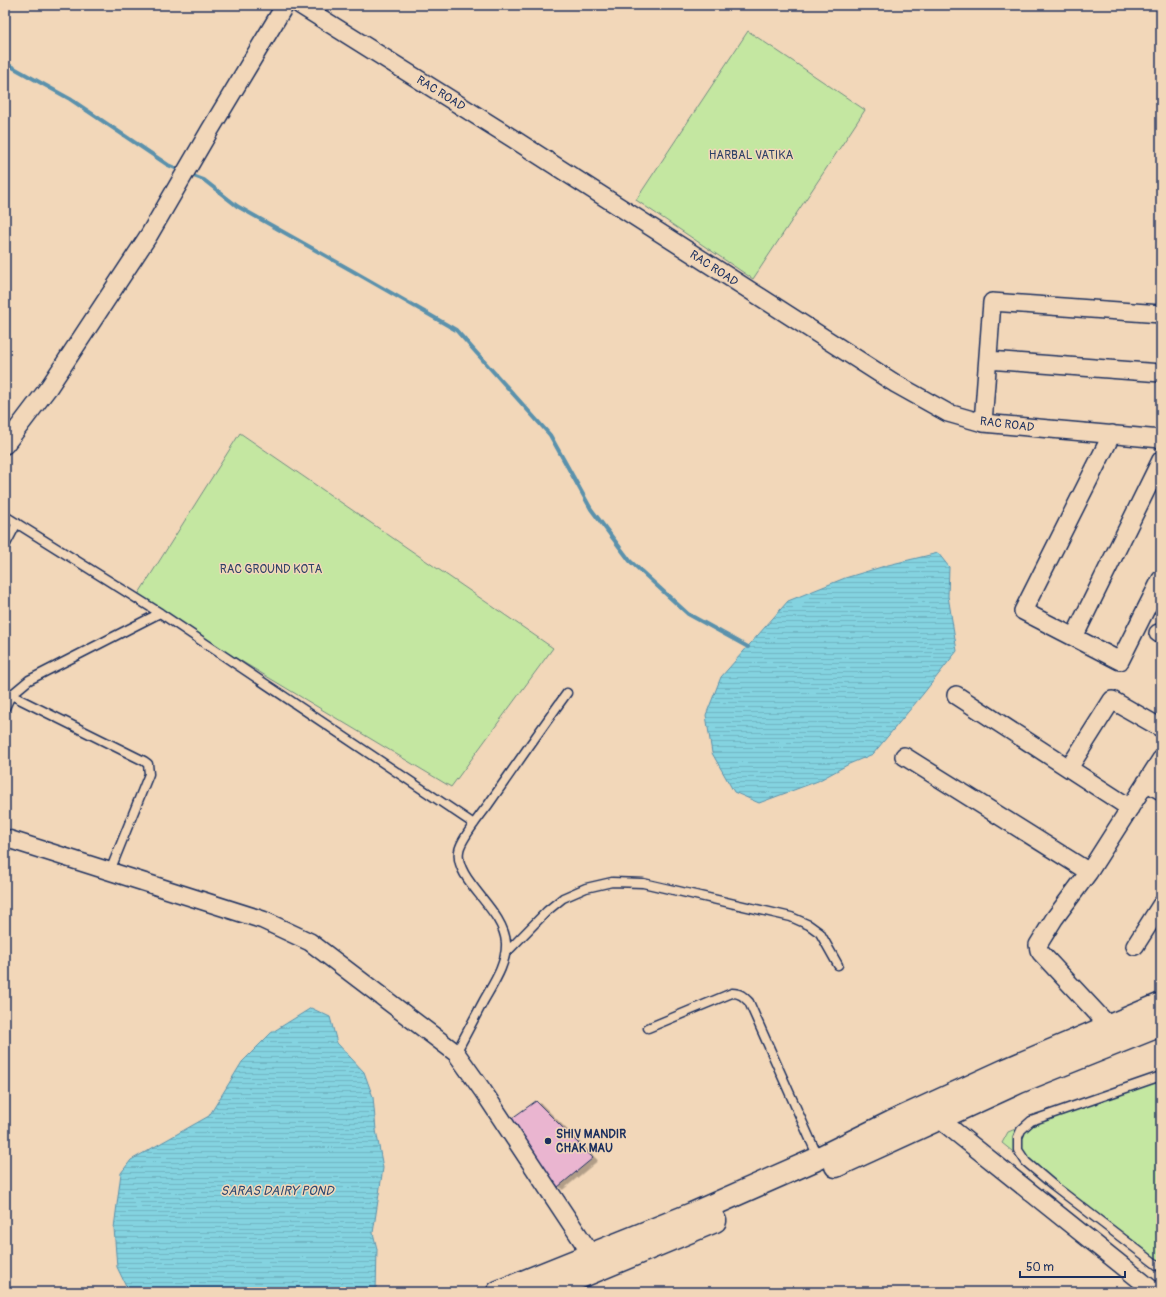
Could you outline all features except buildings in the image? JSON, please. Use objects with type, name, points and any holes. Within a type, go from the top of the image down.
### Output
[{"type":"street","points":[[5,445],[49,387],[158,220],[285,5]]},
{"type":"street","name":"RAC ROAD","points":[[300,5],[512,138],[896,384],[948,413],[983,423],[1161,439]]},
{"type":"street","points":[[983,423],[992,302],[1161,314]]},
{"type":"street","points":[[988,360],[1161,373]]},
{"type":"street","points":[[1112,434],[1023,611],[1120,661],[1161,579]]},
{"type":"street","points":[[1074,637],[1161,460]]},
{"type":"street","points":[[956,695],[1130,808]]},
{"type":"street","points":[[1069,768],[1112,700],[1161,728]]},
{"type":"street","points":[[904,756],[1089,872]]},
{"type":"street","points":[[1109,1026],[1039,950],[1038,946],[1054,919],[1089,872],[1161,759]]},
{"type":"street","points":[[1146,782],[1161,791]]},
{"type":"street","points":[[5,838],[263,920],[310,942],[456,1053],[483,1091],[591,1254]]},
{"type":"street","points":[[1135,946],[1161,905]]},
{"type":"street","points":[[498,1292],[692,1214],[819,1158],[892,1122],[1008,1069],[1161,1004]]},
{"type":"street","points":[[544,1292],[707,1224],[1019,1082],[1161,1025]]},
{"type":"street","points":[[938,1118],[1154,1292]]},
{"type":"lane","points":[[5,516],[160,613],[474,824]]},
{"type":"lane","points":[[5,546],[17,523]]},
{"type":"lane","points":[[5,708],[8,693],[29,680],[160,613]]},
{"type":"lane","points":[[8,693],[148,764],[149,774],[110,871]]},
{"type":"lane","points":[[456,1053],[501,968],[506,943],[503,928],[493,911],[460,866],[458,856],[459,849],[474,824],[567,693]]},
{"type":"lane","points":[[505,954],[547,911],[563,898],[586,888],[612,882],[643,883],[791,917],[809,925],[820,933],[838,965]]},
{"type":"lane","points":[[648,1028],[732,993],[743,995],[749,1002],[819,1158]]},
{"type":"lane","points":[[1161,1076],[1031,1121],[1021,1130],[1018,1137],[1018,1150],[1026,1162],[1053,1185],[1161,1268]]},
{"type":"green space","name":"HARBAL VATIKA","points":[[748,31],[865,110],[753,279],[636,200]]},
{"type":"green space","name":"RAC GROUND KOTA","points":[[240,433],[553,648],[451,787],[136,598]]},
{"type":"green space","points":[[1161,1071],[1161,1271],[1002,1143],[1008,1132]]},
{"type":"water","points":[[938,553],[949,567],[948,596],[957,651],[873,754],[849,764],[818,781],[759,803],[734,792],[712,753],[706,715],[721,677],[788,601],[845,578],[888,565]]},
{"type":"water","name":"SARAS DAIRY POND","points":[[311,1008],[330,1017],[337,1043],[364,1072],[373,1097],[376,1130],[383,1168],[373,1233],[377,1249],[376,1292],[129,1292],[117,1267],[114,1228],[121,1173],[131,1160],[209,1116],[242,1062],[271,1033]]},
{"type":"waterway","points":[[5,63],[70,99],[168,165],[182,171]]},
{"type":"waterway","points":[[188,174],[204,180],[237,206],[456,330],[550,435],[591,509],[630,561],[688,614],[748,647]]},
{"type":"place","name":"SHIV MANDIR CHAK MAU","points":[[548,1141]]}]
